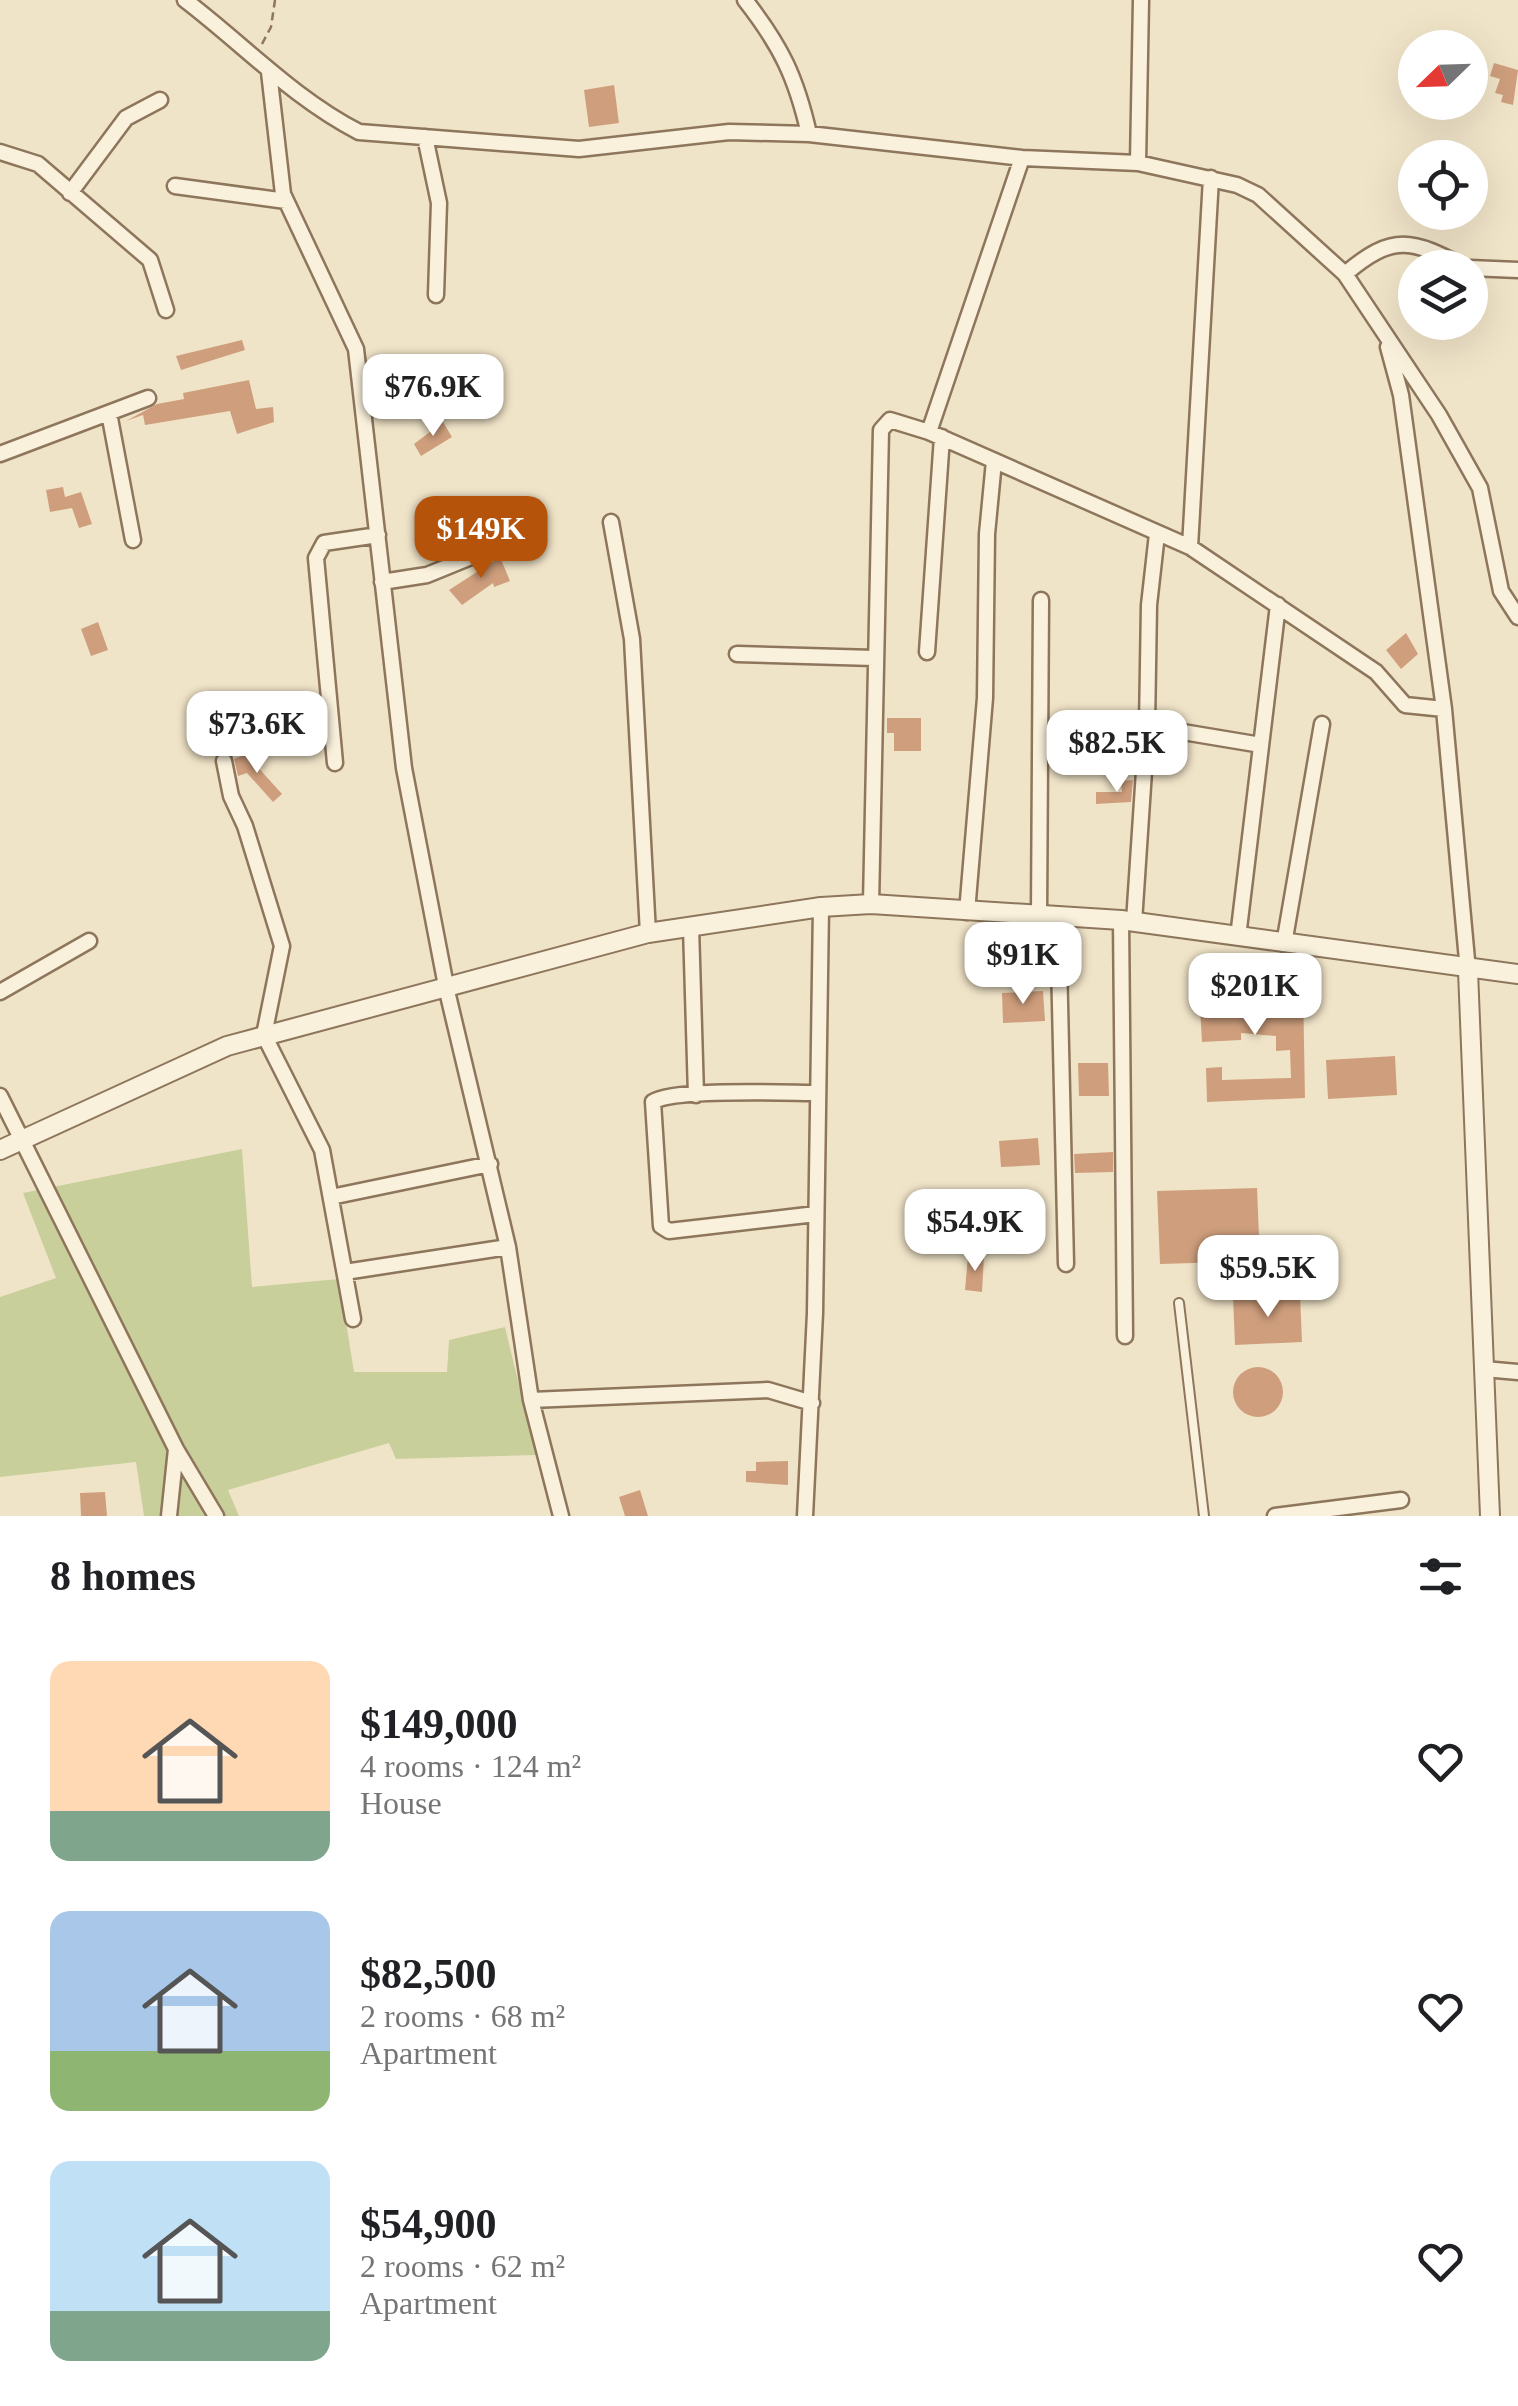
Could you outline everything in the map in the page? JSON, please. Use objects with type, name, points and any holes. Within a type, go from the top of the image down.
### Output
[{"type":"street","points":[[185,0],[255,54],[269,72],[330,117],[359,132],[579,150],[729,132],[810,134],[1022,158],[1138,163],[1211,178],[1258,195],[1345,274],[1460,448],[1480,488],[1502,591],[1518,617]]},
{"type":"street","points":[[746,0],[780,44],[799,88],[810,134]]},
{"type":"street","points":[[1138,163],[1141,0]]},
{"type":"street","points":[[269,72],[286,201],[356,350],[404,768],[447,991],[508,1246],[531,1400],[561,1516]]},
{"type":"street","points":[[70,194],[126,118],[160,100]]},
{"type":"street","points":[[425,137],[439,203],[436,295]]},
{"type":"street","points":[[0,152],[38,164],[150,260],[166,310]]},
{"type":"street","points":[[928,652],[935,434],[1022,158]]},
{"type":"street","points":[[1190,546],[1211,178]]},
{"type":"street","points":[[175,186],[286,201]]},
{"type":"street","points":[[1345,274],[1378,246],[1433,250]]},
{"type":"street","points":[[1488,269],[1518,270]]},
{"type":"street","points":[[1383,332],[1401,394],[1444,709],[1468,971],[1490,1516]]},
{"type":"street","points":[[0,454],[148,398]]},
{"type":"street","points":[[109,413],[133,540]]},
{"type":"street","points":[[871,904],[882,430],[890,420],[935,434],[1190,546],[1376,672],[1405,705],[1444,709]]},
{"type":"street","points":[[967,912],[984,698],[994,461]]},
{"type":"street","points":[[611,522],[632,639],[648,934]]},
{"type":"street","points":[[1126,1336],[1128,921],[1148,726],[1149,606],[1157,534]]},
{"type":"street","points":[[336,764],[316,558],[324,543],[378,535]]},
{"type":"street","points":[[382,582],[426,575],[498,546]]},
{"type":"street","points":[[1039,916],[1041,600]]},
{"type":"street","points":[[1238,937],[1278,605]]},
{"type":"street","points":[[737,654],[874,658]]},
{"type":"street","points":[[1284,944],[1322,724]]},
{"type":"street","points":[[1148,726],[1261,745]]},
{"type":"street","points":[[224,761],[282,946],[264,1036],[316,1133],[353,1319]]},
{"type":"street","points":[[0,1150],[227,1046],[447,991],[648,934],[821,907],[871,904],[1128,921],[1468,971],[1518,974]]},
{"type":"street","points":[[805,1516],[812,1403],[821,907]]},
{"type":"street","points":[[1058,917],[1066,1264]]},
{"type":"street","points":[[691,927],[696,1094]]},
{"type":"street","points":[[0,992],[88,941]]},
{"type":"street","points":[[816,1214],[669,1231],[662,1226],[654,1102],[660,1097],[696,1094],[818,1093]]},
{"type":"street","points":[[0,1096],[176,1449],[216,1516]]},
{"type":"street","points":[[331,1197],[490,1164]]},
{"type":"street","points":[[345,1272],[508,1246]]},
{"type":"street","points":[[1484,1369],[1518,1372]]},
{"type":"street","points":[[531,1400],[768,1390],[812,1403]]},
{"type":"street","points":[[169,1516],[176,1449]]},
{"type":"street","points":[[1275,1516],[1401,1500]]},
{"type":"lane","points":[[1180,1303],[1204,1516]]},
{"type":"path","points":[[255,54],[269,32],[275,0]]},
{"type":"green space","points":[[242,1149],[252,1287],[339,1279],[354,1372],[447,1372],[449,1340],[505,1327],[536,1455],[396,1459],[389,1443],[228,1490],[239,1516],[144,1516],[136,1462],[0,1477],[0,1297],[56,1278],[23,1193]]},
{"type":"building","points":[[1494,63],[1518,70],[1513,105],[1501,102],[1503,95],[1495,93],[1500,79],[1490,76]]},
{"type":"building","points":[[614,85],[619,123],[589,127],[584,90]]},
{"type":"building","points":[[242,340],[245,350],[181,370],[176,356]]},
{"type":"building","points":[[249,380],[256,409],[273,407],[274,422],[237,434],[230,411],[145,425],[143,415],[126,421],[157,404],[184,399],[183,393]]},
{"type":"building","points":[[443,422],[452,437],[421,456],[414,444]]},
{"type":"building","points":[[63,487],[65,497],[81,492],[92,524],[79,528],[72,508],[50,512],[46,490]]},
{"type":"building","points":[[500,557],[510,581],[494,587],[493,583],[462,605],[449,590]]},
{"type":"building","points":[[98,622],[108,650],[91,656],[81,629]]},
{"type":"building","points":[[1406,633],[1418,654],[1401,669],[1386,650]]},
{"type":"building","points":[[887,718],[921,718],[921,751],[894,751],[894,733],[887,733]]},
{"type":"building","points":[[246,754],[282,794],[273,802],[247,773],[238,776],[234,759]]},
{"type":"building","points":[[1133,780],[1131,802],[1096,804],[1096,792],[1122,792],[1121,781]]},
{"type":"building","points":[[1303,986],[1305,1098],[1207,1102],[1206,1068],[1222,1067],[1222,1080],[1291,1078],[1290,1050],[1276,1051],[1276,1036],[1241,1033],[1241,1040],[1202,1042],[1199,990]]},
{"type":"building","points":[[1043,991],[1045,1021],[1003,1023],[1002,993]]},
{"type":"building","points":[[1395,1056],[1397,1095],[1328,1099],[1326,1060]]},
{"type":"building","points":[[1078,1063],[1108,1063],[1109,1096],[1079,1096]]},
{"type":"building","points":[[1038,1138],[1040,1165],[1001,1167],[999,1141]]},
{"type":"building","points":[[1113,1152],[1113,1172],[1075,1173],[1074,1154]]},
{"type":"building","points":[[1257,1188],[1260,1261],[1160,1264],[1157,1191]]},
{"type":"building","points":[[968,1256],[984,1256],[982,1292],[965,1290]]},
{"type":"building","points":[[1300,1294],[1302,1342],[1235,1345],[1233,1297]]},
{"type":"building","points":[[1258,1367],[1276,1374],[1283,1392],[1276,1410],[1258,1417],[1240,1410],[1233,1392],[1240,1374]]},
{"type":"building","points":[[788,1461],[788,1485],[746,1482],[746,1471],[756,1471],[756,1462]]},
{"type":"building","points":[[640,1490],[648,1516],[625,1516],[619,1497]]},
{"type":"building","points":[[105,1492],[107,1516],[81,1516],[80,1493]]}]
